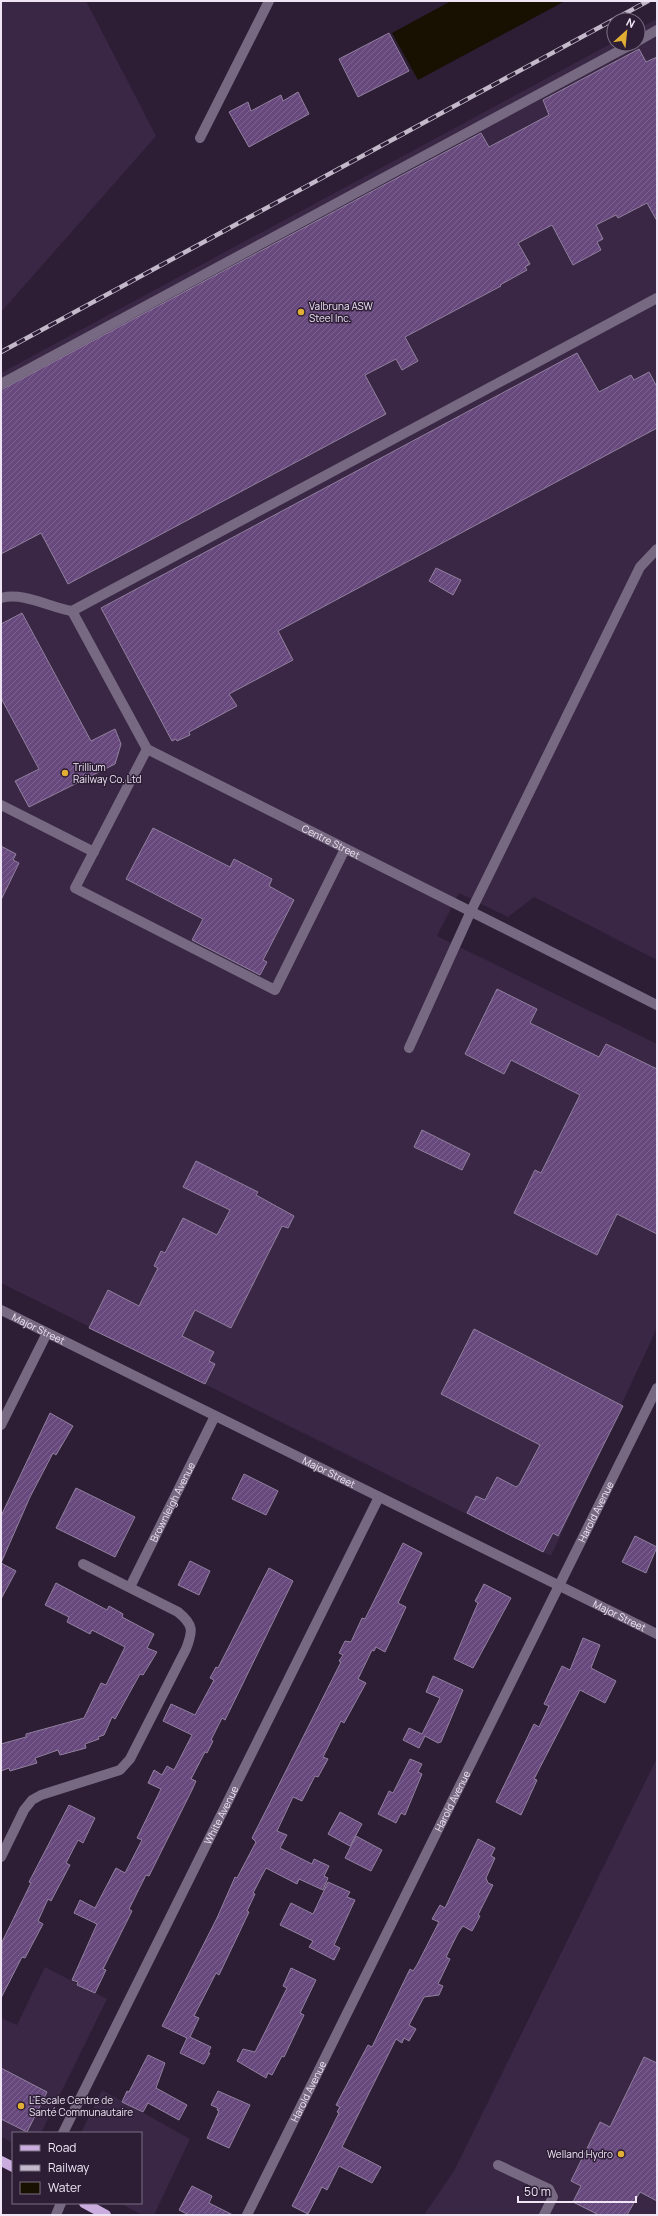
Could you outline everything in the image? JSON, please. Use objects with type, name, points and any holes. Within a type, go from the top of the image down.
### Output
[{"type":"main road","points":[[1,2161],[12,2166]]},
{"type":"main road","points":[[86,2204],[106,2215]]},
{"type":"street","points":[[200,138],[269,1]]},
{"type":"street","points":[[646,36],[657,30]]},
{"type":"street","points":[[1,384],[617,52]]},
{"type":"street","points":[[1,598],[9,596],[26,597],[72,610],[657,298]]},
{"type":"street","points":[[409,1048],[471,911],[640,567],[657,549]]},
{"type":"street","points":[[72,610],[147,749],[75,888],[275,990],[345,849]]},
{"type":"street","name":"Centre Street","points":[[147,749],[657,1005]]},
{"type":"street","points":[[1,805],[94,852]]},
{"type":"street","name":"Major Street","points":[[1,1310],[657,1634]]},
{"type":"street","points":[[1,1425],[47,1333]]},
{"type":"street","name":"Harold Avenue","points":[[247,2215],[657,1388]]},
{"type":"street","name":"Brownleigh Avenue","points":[[130,1587],[215,1416]]},
{"type":"street","name":"White Avenue","points":[[63,2132],[379,1497]]},
{"type":"street","points":[[1,1857],[32,1800],[41,1795],[120,1770],[130,1759],[186,1650],[192,1634],[189,1621],[178,1612],[83,1564]]},
{"type":"street","points":[[498,2165],[549,2189],[553,2197],[544,2215]]},
{"type":"street","points":[[56,2215],[62,2204]]},
{"type":"shaded area","points":[[1,1],[86,1],[156,136],[1,312]]},
{"type":"shaded area","points":[[657,19],[657,960],[534,897],[508,917],[459,893],[437,936],[657,1044],[657,1328],[551,1556],[1,1283],[1,373],[606,46],[606,52],[646,52],[646,25]]},
{"type":"shaded area","points":[[657,1758],[657,2215],[424,2215],[454,2171]]},
{"type":"shaded area","points":[[45,1967],[107,1999],[41,2132],[12,2132],[12,2142],[1,2137],[1,2018],[17,2025]]},
{"type":"shaded area","points":[[102,2090],[190,2139],[154,2215],[142,2215],[122,2204],[142,2204],[142,2132],[81,2132]]},
{"type":"water","points":[[451,1],[565,1],[418,80],[392,33]]},
{"type":"building","points":[[389,33],[409,71],[358,97],[339,59]]},
{"type":"building","name":"Valbruna ASW Steel Inc.","points":[[633,52],[641,52],[646,62],[657,57],[657,221],[647,203],[618,218],[616,215],[596,225],[603,239],[597,242],[601,250],[573,265],[552,225],[518,243],[530,264],[525,267],[527,270],[500,285],[501,286],[405,337],[418,361],[402,370],[396,359],[365,375],[386,414],[68,584],[41,533],[1,554],[1,390],[481,133],[489,147],[549,115],[543,100]]},
{"type":"building","points":[[298,92],[309,114],[249,147],[229,112],[248,102],[251,111],[281,95],[283,101]]},
{"type":"building","points":[[577,353],[599,392],[631,375],[634,380],[649,372],[657,387],[657,428],[278,631],[293,660],[229,694],[237,706],[189,732],[190,735],[177,741],[176,739],[172,741],[101,608]]},
{"type":"building","points":[[436,568],[461,580],[453,595],[429,581]]},
{"type":"building","points":[[22,613],[91,741],[115,729],[121,744],[115,764],[29,807],[15,781],[39,769],[1,698],[1,624]]},
{"type":"building","points":[[153,828],[230,867],[234,859],[272,879],[269,886],[294,900],[263,960],[267,962],[260,975],[192,940],[203,919],[126,879]]},
{"type":"building","points":[[1,846],[16,854],[13,860],[19,863],[1,900]]},
{"type":"building","points":[[497,989],[537,1009],[530,1023],[599,1057],[606,1044],[657,1069],[657,1234],[617,1214],[597,1255],[514,1213],[535,1170],[541,1173],[580,1095],[511,1060],[504,1074],[465,1054]]},
{"type":"building","points":[[422,1130],[470,1154],[462,1170],[414,1147]]},
{"type":"building","points":[[196,1161],[258,1192],[256,1195],[294,1216],[288,1228],[282,1226],[231,1328],[195,1310],[182,1336],[214,1352],[209,1361],[215,1364],[205,1384],[89,1328],[108,1290],[139,1306],[158,1268],[154,1266],[161,1251],[165,1253],[183,1218],[217,1235],[230,1210],[183,1187]]},
{"type":"building","points":[[474,1329],[623,1406],[558,1536],[553,1533],[543,1552],[467,1513],[476,1496],[485,1500],[497,1477],[516,1487],[519,1485],[540,1445],[441,1394]]},
{"type":"building","points":[[50,1413],[73,1426],[56,1455],[53,1453],[30,1497],[1,1563],[1,1516]]},
{"type":"building","points":[[244,1474],[278,1491],[266,1515],[232,1499]]},
{"type":"building","points":[[76,1488],[135,1517],[115,1557],[56,1528]]},
{"type":"building","points":[[635,1536],[657,1547],[646,1573],[622,1562]]},
{"type":"building","points":[[403,1543],[422,1553],[398,1603],[406,1607],[385,1652],[376,1647],[374,1651],[372,1650],[358,1679],[366,1683],[344,1723],[341,1721],[323,1757],[328,1759],[318,1777],[315,1776],[302,1801],[293,1797],[277,1831],[287,1835],[280,1848],[312,1864],[314,1859],[329,1866],[324,1876],[328,1878],[323,1890],[299,1879],[297,1884],[266,1868],[253,1893],[255,1894],[247,1911],[249,1912],[219,1975],[216,1973],[194,2016],[199,2018],[190,2037],[211,2047],[208,2053],[210,2053],[203,2064],[180,2053],[187,2038],[162,2026],[217,1918],[235,1877],[237,1878],[256,1842],[252,1838],[341,1662],[339,1661],[343,1655],[339,1653],[345,1641],[351,1642],[362,1618],[365,1619]]},
{"type":"building","points":[[190,1561],[210,1571],[199,1595],[178,1585]]},
{"type":"building","points":[[1,1563],[16,1571],[1,1599]]},
{"type":"building","points":[[269,1568],[293,1581],[225,1720],[222,1718],[211,1740],[213,1741],[207,1753],[205,1752],[191,1779],[196,1781],[192,1790],[149,1876],[146,1875],[129,1909],[132,1911],[103,1969],[106,1970],[95,1993],[77,1985],[78,1982],[72,1980],[97,1924],[74,1913],[80,1900],[95,1908],[116,1868],[125,1873],[142,1840],[137,1838],[161,1789],[148,1783],[154,1770],[162,1775],[167,1766],[174,1770],[192,1735],[163,1721],[171,1704],[195,1715],[214,1680],[210,1678],[216,1667],[218,1668]]},
{"type":"building","points":[[56,1583],[107,1610],[109,1606],[123,1614],[122,1617],[154,1634],[147,1648],[157,1652],[143,1675],[140,1674],[115,1719],[112,1717],[104,1735],[98,1737],[99,1739],[85,1744],[86,1748],[60,1755],[58,1750],[35,1758],[37,1763],[10,1771],[9,1768],[1,1771],[1,1744],[26,1737],[26,1734],[84,1718],[101,1683],[106,1685],[125,1647],[92,1630],[90,1634],[67,1622],[69,1617],[45,1605]]},
{"type":"building","points":[[484,1584],[511,1598],[473,1668],[454,1659],[478,1603],[475,1601]]},
{"type":"building","points":[[583,1638],[600,1645],[591,1668],[616,1681],[605,1703],[580,1690],[534,1779],[537,1780],[521,1815],[496,1802],[534,1724],[539,1727],[549,1706],[544,1704],[562,1666],[570,1670]]},
{"type":"building","points":[[433,1676],[463,1690],[441,1742],[438,1743],[425,1736],[419,1748],[403,1740],[409,1728],[422,1734],[440,1698],[426,1692]]},
{"type":"building","points":[[410,1759],[422,1764],[418,1772],[422,1774],[405,1815],[401,1813],[396,1823],[378,1814],[389,1791],[393,1793]]},
{"type":"building","points":[[69,1805],[95,1818],[83,1843],[78,1840],[66,1863],[70,1865],[51,1901],[48,1899],[38,1921],[43,1924],[25,1958],[22,1957],[1,1998],[2,1942],[31,1883],[29,1882]]},
{"type":"building","points":[[340,1812],[362,1824],[350,1846],[328,1834]]},
{"type":"building","points":[[356,1836],[382,1850],[371,1871],[345,1858]]},
{"type":"building","points":[[478,1839],[495,1848],[491,1856],[495,1858],[486,1878],[488,1883],[493,1885],[478,1915],[480,1916],[472,1931],[463,1926],[458,1933],[446,1957],[450,1959],[438,1984],[443,1986],[439,1995],[424,1997],[409,2025],[416,2029],[409,2041],[404,2038],[402,2043],[396,2039],[342,2147],[381,2167],[372,2183],[339,2166],[327,2190],[322,2187],[308,2214],[292,2206],[339,2113],[337,2112],[340,2107],[336,2105],[368,2045],[372,2047],[410,1969],[413,1971],[417,1965],[439,1922],[432,1919],[440,1905],[445,1908]]},
{"type":"building","points":[[328,1882],[350,1892],[347,1897],[355,1900],[334,1945],[340,1948],[334,1960],[309,1947],[313,1941],[280,1925],[291,1903],[313,1914]]},
{"type":"building","points":[[291,1968],[316,1980],[300,2013],[304,2015],[284,2057],[282,2056],[272,2075],[268,2073],[266,2078],[237,2061],[243,2049],[255,2052],[287,1988],[283,1986]]},
{"type":"building","points":[[148,2055],[165,2063],[156,2088],[187,2105],[179,2120],[148,2103],[143,2112],[122,2102],[127,2091],[129,2092]]},
{"type":"building","name":"Welland Hydro","points":[[644,2057],[657,2063],[657,2201],[640,2192],[627,2215],[599,2215],[573,2202],[581,2186],[571,2181],[600,2122],[610,2127]]},
{"type":"building","name":"L'Escale Centre de Santé Communautaire","points":[[1,2068],[47,2092],[27,2132],[1,2119]]},
{"type":"building","points":[[218,2091],[250,2105],[229,2148],[207,2138],[219,2111],[217,2110],[218,2108],[211,2105]]},
{"type":"building","points":[[192,2186],[212,2196],[209,2203],[233,2215],[189,2215],[179,2210]]},
{"type":"railway","points":[[1,352],[648,1]]},
{"type":"place","name":"Valbruna ASW Steel Inc.","points":[[301,312]]},
{"type":"place","name":"Trillium Railway Co. Ltd","points":[[65,773]]},
{"type":"place","name":"L'Escale Centre de Santé Communautaire","points":[[21,2106]]},
{"type":"place","name":"Welland Hydro","points":[[621,2154]]}]
